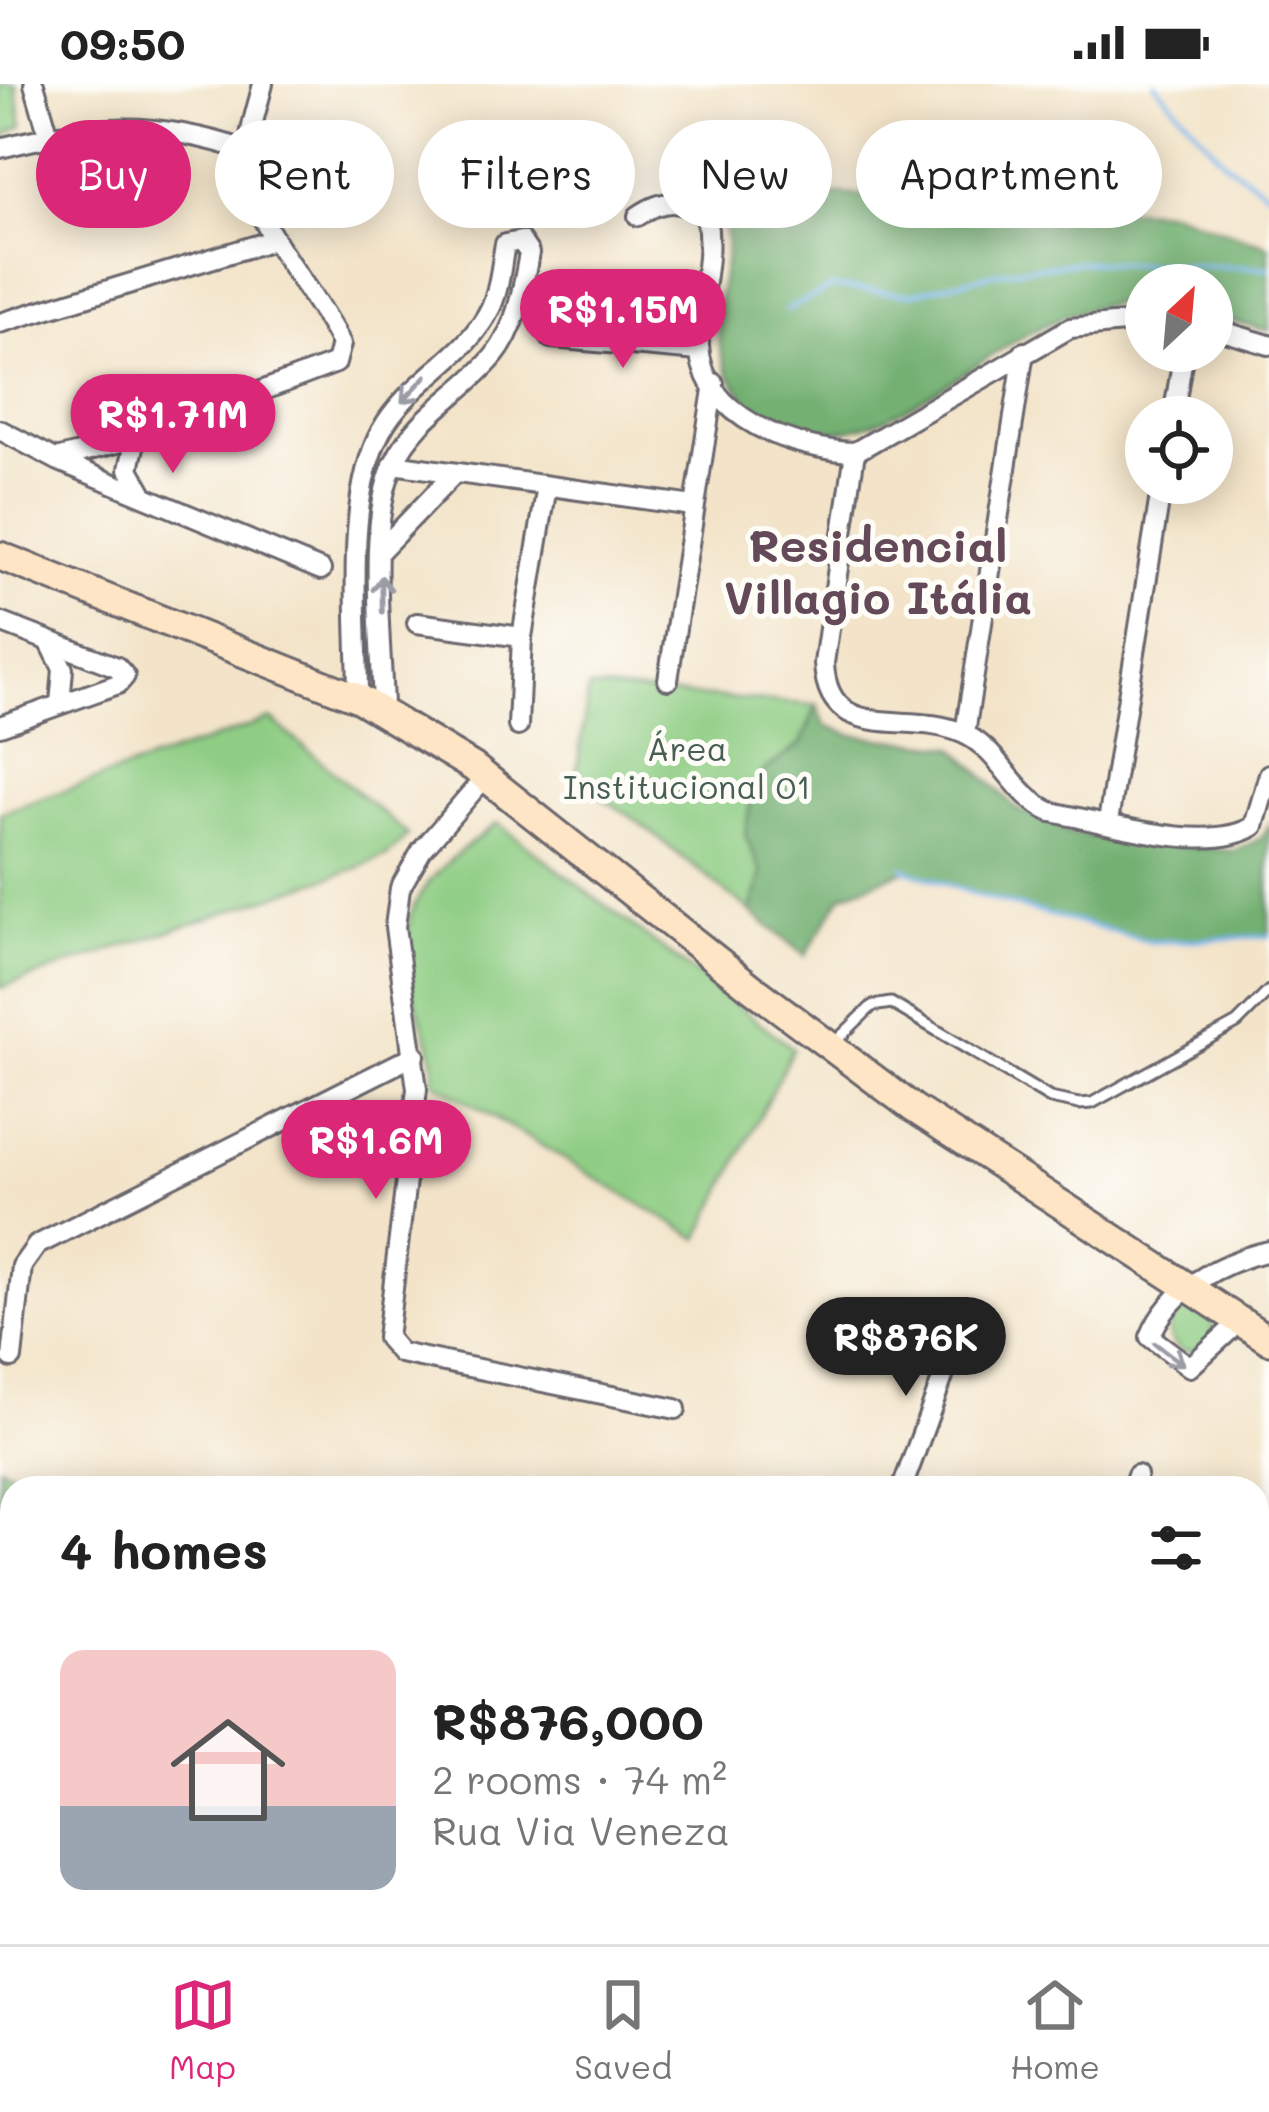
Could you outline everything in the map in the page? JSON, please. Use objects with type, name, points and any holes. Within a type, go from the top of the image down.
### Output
[{"type":"street","points":[[34,84],[49,120]]},
{"type":"street","points":[[255,120],[263,84]]},
{"type":"street","points":[[0,148],[36,141]]},
{"type":"street","points":[[0,159],[36,145]]},
{"type":"street","points":[[638,216],[659,202],[686,202],[706,217],[712,243],[699,351],[714,383],[740,417],[760,431],[818,450],[855,452],[1070,328],[1125,323]]},
{"type":"street","points":[[56,459],[136,438],[336,364],[341,344],[320,301],[268,228]]},
{"type":"street","points":[[0,323],[273,240]]},
{"type":"street","points":[[521,241],[529,253],[519,306],[494,356],[413,430],[393,464],[384,500],[370,704],[358,527],[370,459],[381,430],[413,387],[454,352],[489,310],[505,244],[521,241]]},
{"type":"street","points":[[1233,334],[1269,345]]},
{"type":"street","points":[[551,338],[699,351]]},
{"type":"street","points":[[454,352],[494,356]]},
{"type":"street","points":[[965,734],[1024,352]]},
{"type":"street","points":[[668,680],[714,383]]},
{"type":"street","points":[[705,440],[716,426],[740,417]]},
{"type":"street","points":[[0,430],[56,459],[321,570]]},
{"type":"street","points":[[413,430],[419,451],[454,474]]},
{"type":"street","points":[[136,438],[129,469],[142,493]]},
{"type":"street","points":[[855,452],[824,663],[825,691],[839,709],[874,720],[965,734],[1032,804],[1108,822],[1233,839],[1254,826],[1269,774]]},
{"type":"street","points":[[393,464],[693,506]]},
{"type":"street","points":[[381,550],[454,474]]},
{"type":"street","points":[[518,726],[522,637],[548,486]]},
{"type":"street","points":[[1108,822],[1159,504]]},
{"type":"street","points":[[0,556],[370,704],[485,777],[913,1108],[1269,1340]]},
{"type":"street","points":[[0,622],[117,667],[125,676],[118,683],[0,726]]},
{"type":"street","points":[[417,623],[522,637]]},
{"type":"street","points":[[50,643],[63,669],[60,704]]},
{"type":"street","points":[[485,777],[422,850],[400,888],[395,927],[416,1055],[390,1347],[676,1408]]},
{"type":"street","points":[[12,1358],[22,1266],[37,1245],[416,1055]]},
{"type":"street","points":[[1240,1321],[1190,1367],[1178,1364],[1150,1337],[1191,1285],[1214,1268],[1269,1251]]},
{"type":"street","points":[[906,1476],[961,1328]]},
{"type":"lane","points":[[831,1047],[872,1006],[890,1003],[1050,1097],[1092,1103],[1237,1023],[1269,992]]},
{"type":"green space","points":[[0,84],[16,84],[22,126],[0,138]]},
{"type":"green space","points":[[832,194],[856,195],[856,228],[1162,228],[1162,211],[1170,211],[1269,246],[1269,331],[1233,322],[1233,264],[1125,264],[1125,305],[1096,307],[1048,324],[916,403],[873,423],[831,432],[788,424],[749,401],[726,369],[718,329],[725,229],[832,228]]},
{"type":"green space","name":"Área Institucional 01","points":[[589,688],[817,705],[801,744],[764,771],[745,834],[762,873],[751,912],[628,814],[575,782]]},
{"type":"green space","points":[[817,705],[825,725],[853,735],[954,747],[1016,808],[1074,834],[1233,851],[1260,839],[1269,824],[1269,936],[1152,942],[982,897],[906,870],[842,895],[805,956],[751,912],[762,873],[745,834],[751,800],[764,771],[801,744]]},
{"type":"green space","points":[[271,719],[408,835],[388,855],[360,867],[0,988],[0,813]]},
{"type":"green space","points":[[497,823],[793,1048],[699,1239],[434,1082],[431,1049],[408,968],[410,916],[433,877]]},
{"type":"green space","points":[[1191,1308],[1207,1314],[1213,1330],[1207,1346],[1191,1352],[1175,1346],[1169,1330],[1175,1314]]},
{"type":"green space","points":[[0,1466],[19,1476],[0,1476]]},
{"type":"waterway","points":[[1155,84],[1227,164],[1269,193]]},
{"type":"waterway","points":[[787,310],[832,287],[909,294],[1005,271],[1081,262],[1269,268]]},
{"type":"waterway","points":[[903,868],[982,897],[1152,942],[1269,936]]},
{"type":"district","name":"Residencial Villagio Itália","points":[[878,572]]}]
